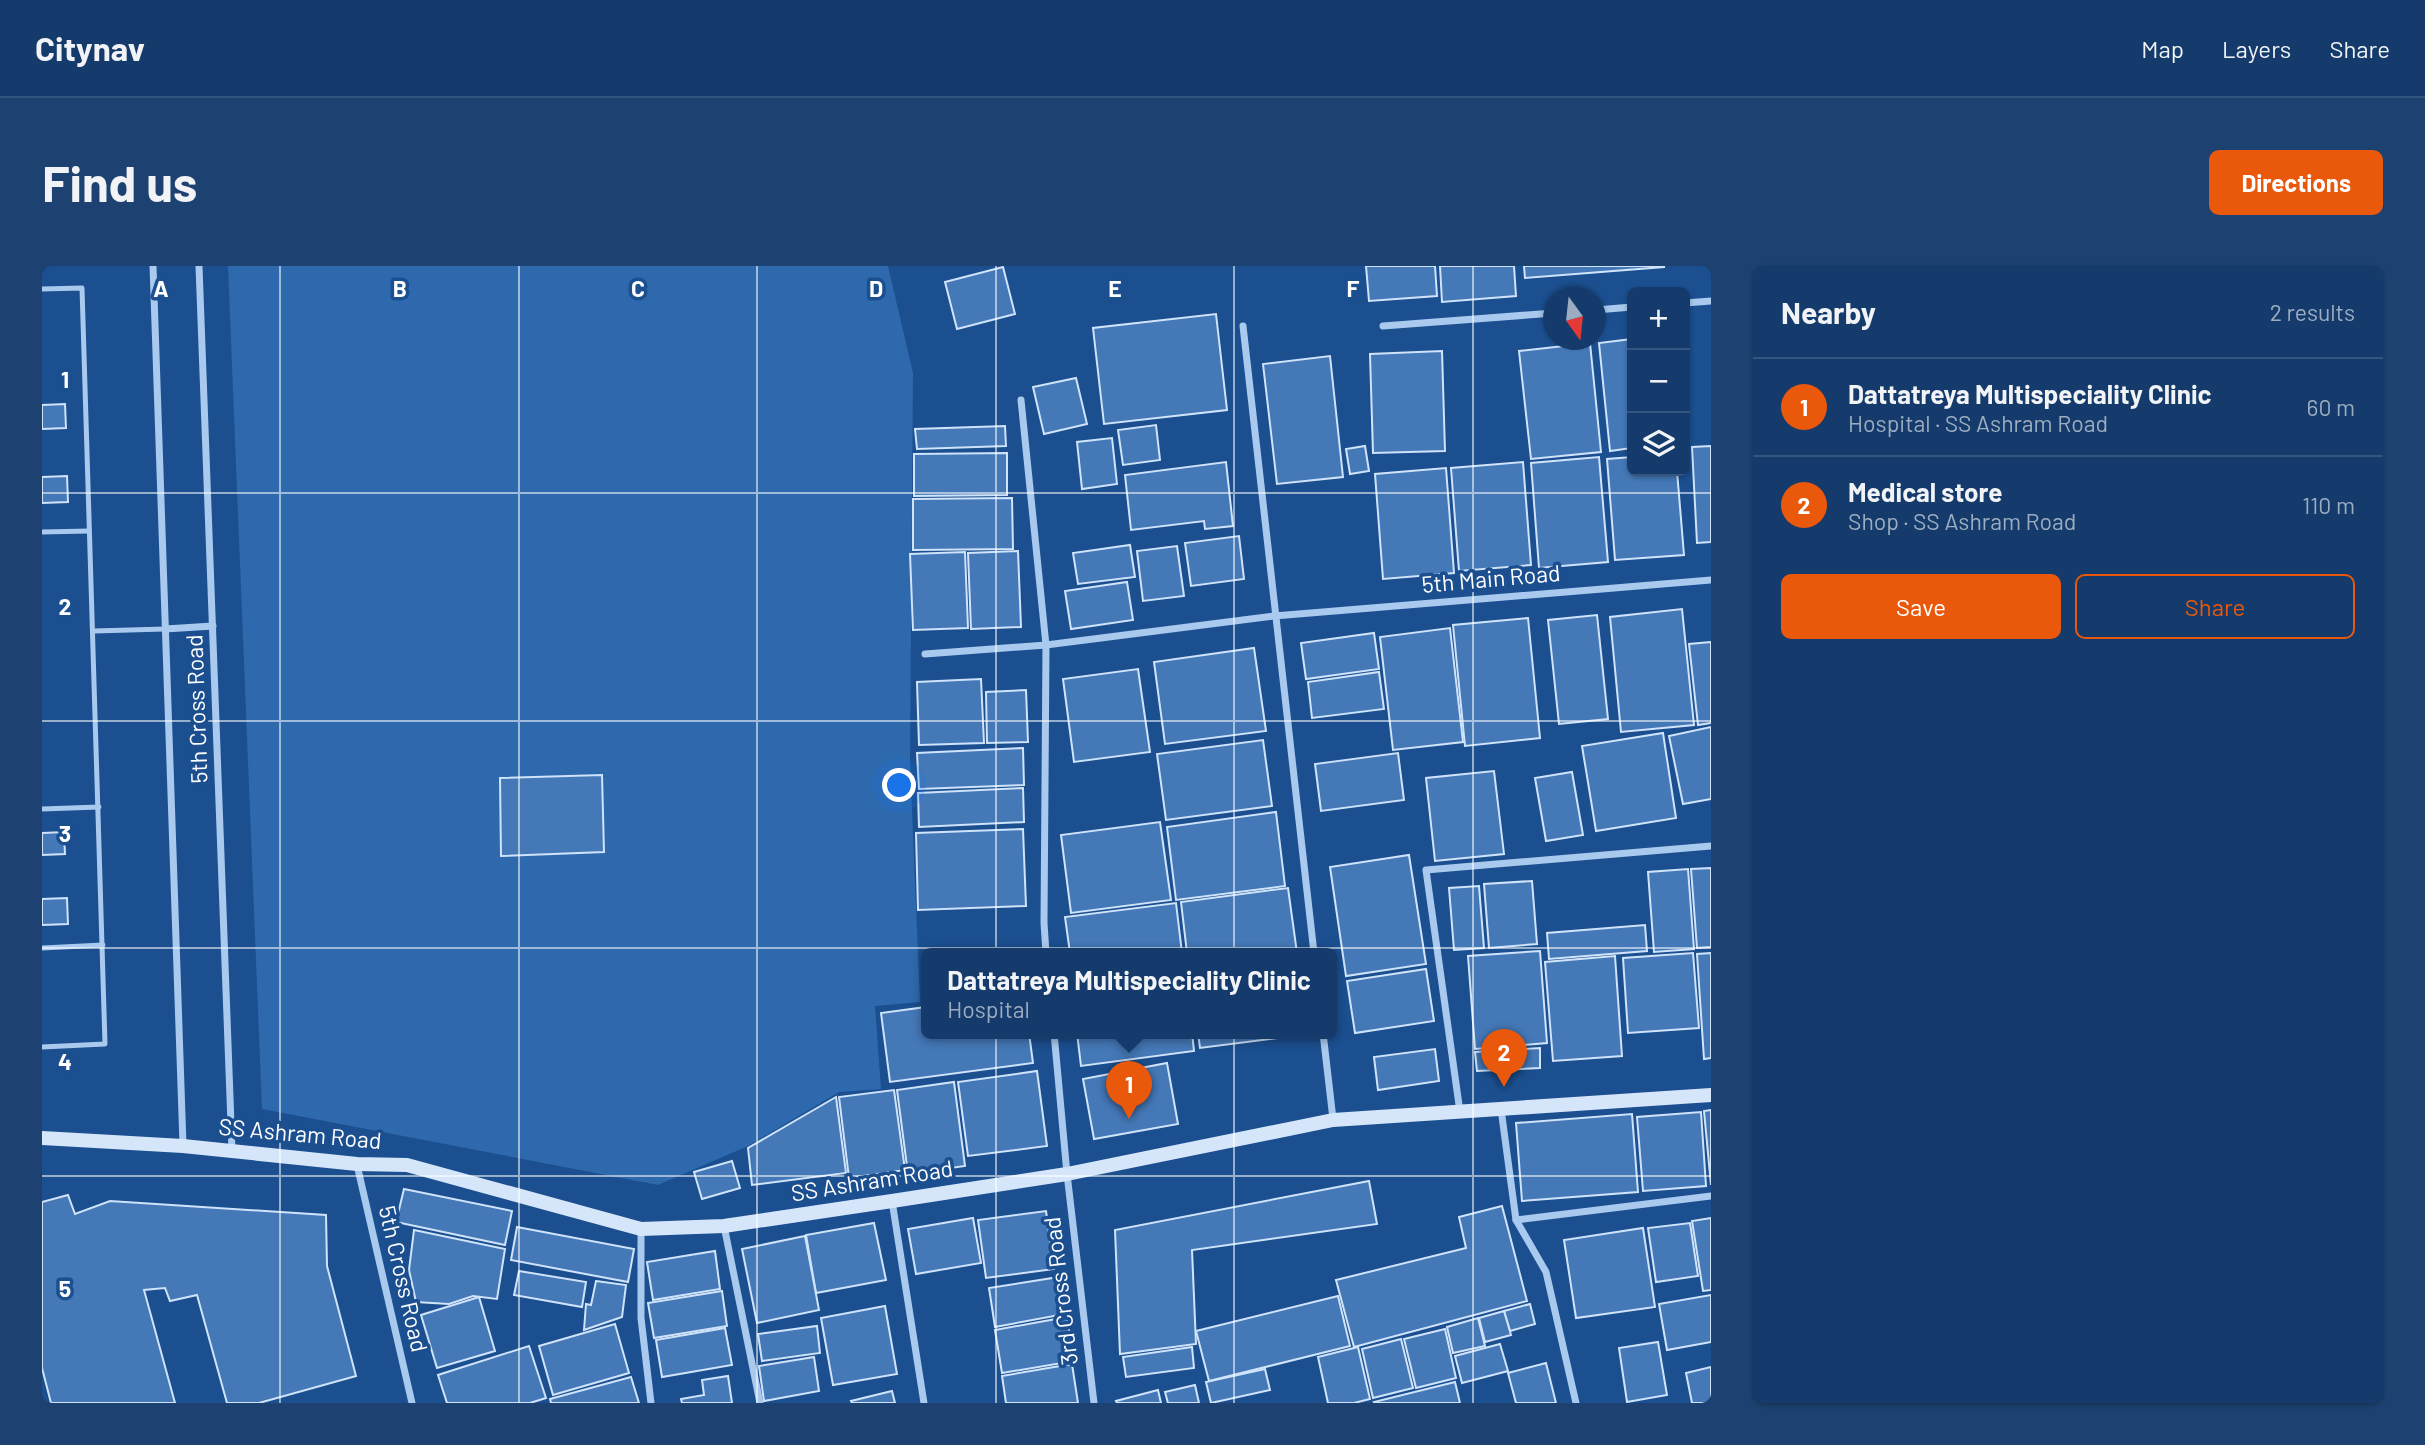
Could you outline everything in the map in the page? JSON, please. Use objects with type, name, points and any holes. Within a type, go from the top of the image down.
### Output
[{"type":"street","name":"5th Cross Road","points":[[153,266],[183,1146]]},
{"type":"street","name":"5th Cross Road","points":[[199,266],[232,1151]]},
{"type":"street","points":[[1690,303],[1711,301]]},
{"type":"street","points":[[1606,309],[1627,307]]},
{"type":"street","points":[[1383,326],[1543,314]]},
{"type":"street","points":[[1242,326],[1313,948]]},
{"type":"street","points":[[1021,400],[1045,645],[1046,948]]},
{"type":"street","name":"5th Main Road","points":[[925,654],[1045,645],[1274,616],[1711,580]]},
{"type":"street","points":[[165,629],[213,626]]},
{"type":"street","points":[[1460,1112],[1426,870],[1711,846]]},
{"type":"street","name":"3rd Cross Road","points":[[1055,1039],[1067,1174],[1094,1403]]},
{"type":"street","points":[[1324,1039],[1333,1120]]},
{"type":"street","name":"SS Ashram Road","points":[[42,1138],[183,1146],[357,1164],[407,1165],[641,1229],[724,1226],[1067,1174],[1333,1120],[1711,1095]]},
{"type":"street","points":[[1501,1109],[1516,1220],[1546,1272],[1576,1403]]},
{"type":"street","name":"5th Cross Road","points":[[357,1164],[412,1403]]},
{"type":"street","points":[[1516,1220],[1711,1196]]},
{"type":"street","points":[[892,1201],[924,1403]]},
{"type":"street","points":[[724,1226],[760,1403]]},
{"type":"street","points":[[641,1229],[641,1318],[651,1403]]},
{"type":"lane","points":[[42,289],[82,288],[105,1044],[42,1047]]},
{"type":"lane","points":[[42,532],[89,531]]},
{"type":"lane","points":[[94,631],[165,629]]},
{"type":"lane","points":[[42,809],[99,807]]},
{"type":"lane","points":[[42,948],[103,945]]},
{"type":"shaded area","points":[[228,266],[888,266],[913,373],[910,763],[920,1002],[875,1006],[881,1089],[839,1092],[748,1146],[658,1185],[262,1109]]},
{"type":"building","points":[[1366,266],[1435,266],[1437,296],[1369,301]]},
{"type":"building","points":[[1440,266],[1514,266],[1516,296],[1442,302]]},
{"type":"building","points":[[1524,266],[1664,266],[1664,267],[1525,278]]},
{"type":"building","points":[[1003,267],[1015,314],[957,329],[945,282]]},
{"type":"building","points":[[1216,314],[1227,410],[1104,424],[1093,328]]},
{"type":"building","points":[[1627,340],[1627,449],[1610,451],[1600,350],[1606,350],[1606,342]]},
{"type":"building","points":[[1543,348],[1591,350],[1601,452],[1531,459],[1519,351]]},
{"type":"building","points":[[1442,351],[1445,451],[1373,453],[1370,354]]},
{"type":"building","points":[[1330,356],[1343,477],[1277,484],[1263,364]]},
{"type":"building","points":[[1076,378],[1087,424],[1044,434],[1033,387]]},
{"type":"building","points":[[65,404],[66,428],[42,429],[42,405]]},
{"type":"building","points":[[1156,425],[1160,460],[1123,465],[1118,430]]},
{"type":"building","points":[[1005,426],[1006,446],[917,449],[915,429]]},
{"type":"building","points":[[1112,438],[1117,484],[1082,489],[1077,442]]},
{"type":"building","points":[[1365,446],[1369,471],[1350,474],[1346,449]]},
{"type":"building","points":[[1711,446],[1711,542],[1697,543],[1692,447]]},
{"type":"building","points":[[1007,453],[1007,495],[914,496],[914,454]]},
{"type":"building","points":[[1599,457],[1608,562],[1539,568],[1531,463]]},
{"type":"building","points":[[1627,457],[1627,476],[1677,476],[1684,555],[1615,560],[1607,459]]},
{"type":"building","points":[[1226,462],[1233,526],[1205,529],[1204,521],[1131,530],[1125,475]]},
{"type":"building","points":[[1523,462],[1531,565],[1459,571],[1451,468]]},
{"type":"building","points":[[1446,468],[1454,573],[1383,579],[1375,474]]},
{"type":"building","points":[[67,476],[68,502],[42,503],[42,477]]},
{"type":"building","points":[[1012,498],[1013,549],[913,550],[913,499]]},
{"type":"building","points":[[1239,536],[1244,579],[1191,586],[1185,543]]},
{"type":"building","points":[[1130,545],[1135,577],[1078,584],[1073,553]]},
{"type":"building","points":[[1177,546],[1184,596],[1143,601],[1137,551]]},
{"type":"building","points":[[1018,551],[1021,627],[971,629],[968,553]]},
{"type":"building","points":[[965,552],[968,628],[913,630],[910,554]]},
{"type":"building","points":[[1127,582],[1133,620],[1071,629],[1065,591]]},
{"type":"building","points":[[1682,609],[1694,725],[1621,732],[1610,617]]},
{"type":"building","points":[[1597,615],[1608,719],[1559,724],[1548,620]]},
{"type":"building","points":[[1528,618],[1540,738],[1465,746],[1453,625]]},
{"type":"building","points":[[1450,628],[1463,742],[1393,750],[1380,637]]},
{"type":"building","points":[[1374,633],[1379,669],[1306,679],[1301,643]]},
{"type":"building","points":[[1711,642],[1711,723],[1698,725],[1689,644]]},
{"type":"building","points":[[1254,648],[1266,731],[1165,744],[1154,662]]},
{"type":"building","points":[[1138,669],[1150,752],[1074,762],[1063,679]]},
{"type":"building","points":[[1379,672],[1384,709],[1312,718],[1308,682]]},
{"type":"building","points":[[981,679],[984,743],[919,745],[917,682]]},
{"type":"building","points":[[1026,690],[1028,742],[987,743],[986,692]]},
{"type":"building","points":[[1711,727],[1711,799],[1683,804],[1669,736]]},
{"type":"building","points":[[1663,733],[1676,818],[1596,831],[1582,746]]},
{"type":"building","points":[[1263,740],[1272,806],[1166,820],[1157,754]]},
{"type":"building","points":[[1023,748],[1024,785],[919,789],[917,753]]},
{"type":"building","points":[[1398,753],[1404,800],[1321,811],[1315,764]]},
{"type":"building","points":[[1494,771],[1504,854],[1435,861],[1426,778]]},
{"type":"building","points":[[1572,772],[1583,835],[1546,841],[1535,778]]},
{"type":"building","points":[[602,775],[604,852],[501,856],[500,778]]},
{"type":"building","points":[[1023,788],[1024,822],[919,827],[918,793]]},
{"type":"building","points":[[1276,812],[1285,886],[1176,900],[1167,827]]},
{"type":"building","points":[[1160,822],[1171,900],[1071,913],[1061,835]]},
{"type":"building","points":[[1023,829],[1026,906],[918,910],[916,833]]},
{"type":"building","points":[[64,832],[65,854],[42,855],[42,833]]},
{"type":"building","points":[[1409,855],[1426,964],[1346,976],[1330,867]]},
{"type":"building","points":[[1711,868],[1711,947],[1697,948],[1691,869]]},
{"type":"building","points":[[1688,869],[1694,949],[1654,952],[1648,872]]},
{"type":"building","points":[[1532,881],[1537,944],[1489,948],[1484,884]]},
{"type":"building","points":[[1479,886],[1484,948],[1454,950],[1449,888]]},
{"type":"building","points":[[1288,888],[1296,948],[1186,948],[1181,902]]},
{"type":"building","points":[[67,898],[68,924],[42,925],[42,899]]},
{"type":"building","points":[[1176,903],[1181,948],[1069,948],[1065,917]]},
{"type":"building","points":[[1645,925],[1647,951],[1549,959],[1547,933]]},
{"type":"building","points":[[1540,951],[1547,1043],[1475,1049],[1468,956]]},
{"type":"building","points":[[1693,953],[1699,1028],[1628,1033],[1623,958]]},
{"type":"building","points":[[1711,953],[1711,1058],[1704,1059],[1697,954]]},
{"type":"building","points":[[1615,956],[1622,1056],[1553,1061],[1545,962]]},
{"type":"building","points":[[1426,969],[1434,1021],[1355,1033],[1347,981]]},
{"type":"building","points":[[921,1008],[921,1039],[1030,1039],[1033,1063],[890,1082],[881,1013]]},
{"type":"building","points":[[1078,1039],[1193,1039],[1194,1051],[1081,1066]]},
{"type":"building","points":[[1199,1039],[1270,1039],[1200,1048]]},
{"type":"building","points":[[1540,1048],[1540,1068],[1477,1071],[1475,1052]]},
{"type":"building","points":[[1435,1049],[1439,1081],[1378,1090],[1374,1057]]},
{"type":"building","points":[[1167,1063],[1178,1124],[1094,1139],[1083,1079]]},
{"type":"building","points":[[1037,1071],[1047,1146],[968,1156],[958,1082]]},
{"type":"building","points":[[954,1082],[965,1166],[908,1174],[897,1090]]},
{"type":"building","points":[[894,1090],[905,1170],[849,1178],[839,1097]]},
{"type":"building","points":[[836,1097],[846,1173],[752,1185],[748,1148]]},
{"type":"building","points":[[1711,1110],[1711,1185],[1704,1111]]},
{"type":"building","points":[[1701,1112],[1706,1186],[1643,1191],[1637,1117]]},
{"type":"building","points":[[1632,1114],[1638,1192],[1522,1201],[1516,1123]]},
{"type":"building","points":[[732,1161],[740,1188],[702,1199],[694,1172]]},
{"type":"building","points":[[1369,1181],[1377,1224],[1192,1250],[1196,1344],[1120,1354],[1115,1230]]},
{"type":"building","points":[[404,1189],[512,1211],[505,1245],[396,1222]]},
{"type":"building","points":[[68,1195],[75,1214],[110,1201],[326,1215],[327,1266],[356,1376],[259,1403],[227,1403],[197,1295],[170,1301],[165,1288],[144,1290],[175,1403],[51,1403],[42,1368],[42,1202]]},
{"type":"building","points":[[1502,1206],[1527,1301],[1354,1347],[1336,1280],[1466,1248],[1459,1217]]},
{"type":"building","points":[[1046,1211],[1054,1269],[986,1278],[978,1220]]},
{"type":"building","points":[[973,1218],[981,1263],[916,1274],[908,1229]]},
{"type":"building","points":[[1711,1218],[1711,1290],[1703,1291],[1692,1221]]},
{"type":"building","points":[[874,1223],[886,1280],[816,1293],[806,1235]]},
{"type":"building","points":[[1690,1223],[1698,1276],[1656,1282],[1648,1228]]},
{"type":"building","points":[[517,1227],[634,1249],[628,1282],[511,1260]]},
{"type":"building","points":[[1643,1228],[1655,1307],[1576,1318],[1564,1240]]},
{"type":"building","points":[[414,1230],[505,1249],[497,1299],[473,1296],[449,1304],[416,1302],[409,1270]]},
{"type":"building","points":[[805,1236],[819,1310],[757,1323],[742,1249]]},
{"type":"building","points":[[715,1251],[720,1289],[653,1300],[647,1262]]},
{"type":"building","points":[[519,1271],[586,1282],[582,1307],[514,1295]]},
{"type":"building","points":[[1059,1277],[1065,1314],[995,1327],[989,1288]]},
{"type":"building","points":[[596,1281],[626,1285],[622,1317],[584,1330],[586,1304],[591,1305]]},
{"type":"building","points":[[722,1291],[727,1326],[654,1338],[648,1303]]},
{"type":"building","points":[[1711,1295],[1711,1342],[1667,1350],[1659,1304]]},
{"type":"building","points":[[1338,1296],[1350,1346],[1209,1381],[1196,1331]]},
{"type":"building","points":[[479,1297],[495,1351],[437,1368],[421,1315]]},
{"type":"building","points":[[1530,1304],[1535,1324],[1510,1331],[1504,1311]]},
{"type":"building","points":[[885,1306],[897,1374],[833,1385],[821,1318]]},
{"type":"building","points":[[1504,1311],[1511,1335],[1485,1342],[1479,1318]]},
{"type":"building","points":[[1067,1317],[1074,1361],[1002,1373],[995,1330]]},
{"type":"building","points":[[1478,1318],[1485,1346],[1453,1353],[1447,1327]]},
{"type":"building","points":[[615,1324],[629,1373],[553,1395],[539,1346]]},
{"type":"building","points":[[817,1326],[820,1353],[762,1361],[758,1334]]},
{"type":"building","points":[[725,1328],[732,1365],[662,1377],[656,1340]]},
{"type":"building","points":[[1445,1329],[1456,1378],[1416,1388],[1404,1339]]},
{"type":"building","points":[[1401,1339],[1413,1388],[1373,1398],[1362,1349]]},
{"type":"building","points":[[1658,1342],[1667,1395],[1627,1402],[1619,1348]]},
{"type":"building","points":[[1500,1344],[1508,1371],[1462,1383],[1455,1356]]},
{"type":"building","points":[[529,1346],[546,1398],[530,1403],[447,1403],[438,1375]]},
{"type":"building","points":[[1192,1347],[1194,1368],[1126,1377],[1123,1357]]},
{"type":"building","points":[[1358,1347],[1370,1399],[1354,1403],[1328,1403],[1318,1357]]},
{"type":"building","points":[[814,1357],[819,1391],[764,1401],[759,1366]]},
{"type":"building","points":[[1546,1363],[1556,1403],[1516,1403],[1508,1373]]},
{"type":"building","points":[[1072,1364],[1078,1403],[1006,1403],[1002,1376]]},
{"type":"building","points":[[1711,1367],[1711,1403],[1692,1403],[1686,1373]]},
{"type":"building","points":[[1265,1369],[1270,1390],[1211,1403],[1206,1382]]},
{"type":"building","points":[[728,1376],[732,1403],[682,1403],[681,1399],[704,1395],[702,1380]]},
{"type":"building","points":[[631,1377],[639,1403],[551,1403],[550,1399]]},
{"type":"building","points":[[1455,1382],[1460,1403],[1374,1402]]},
{"type":"building","points":[[1195,1385],[1199,1403],[1168,1403],[1165,1392]]},
{"type":"building","points":[[1158,1390],[1161,1403],[1116,1401]]},
{"type":"building","points":[[892,1391],[895,1403],[851,1401]]},
{"type":"place","name":"Medical store","points":[[1504,1087]]},
{"type":"place","name":"Dattatreya Multispeciality Clinic","points":[[1129,1119]]}]
